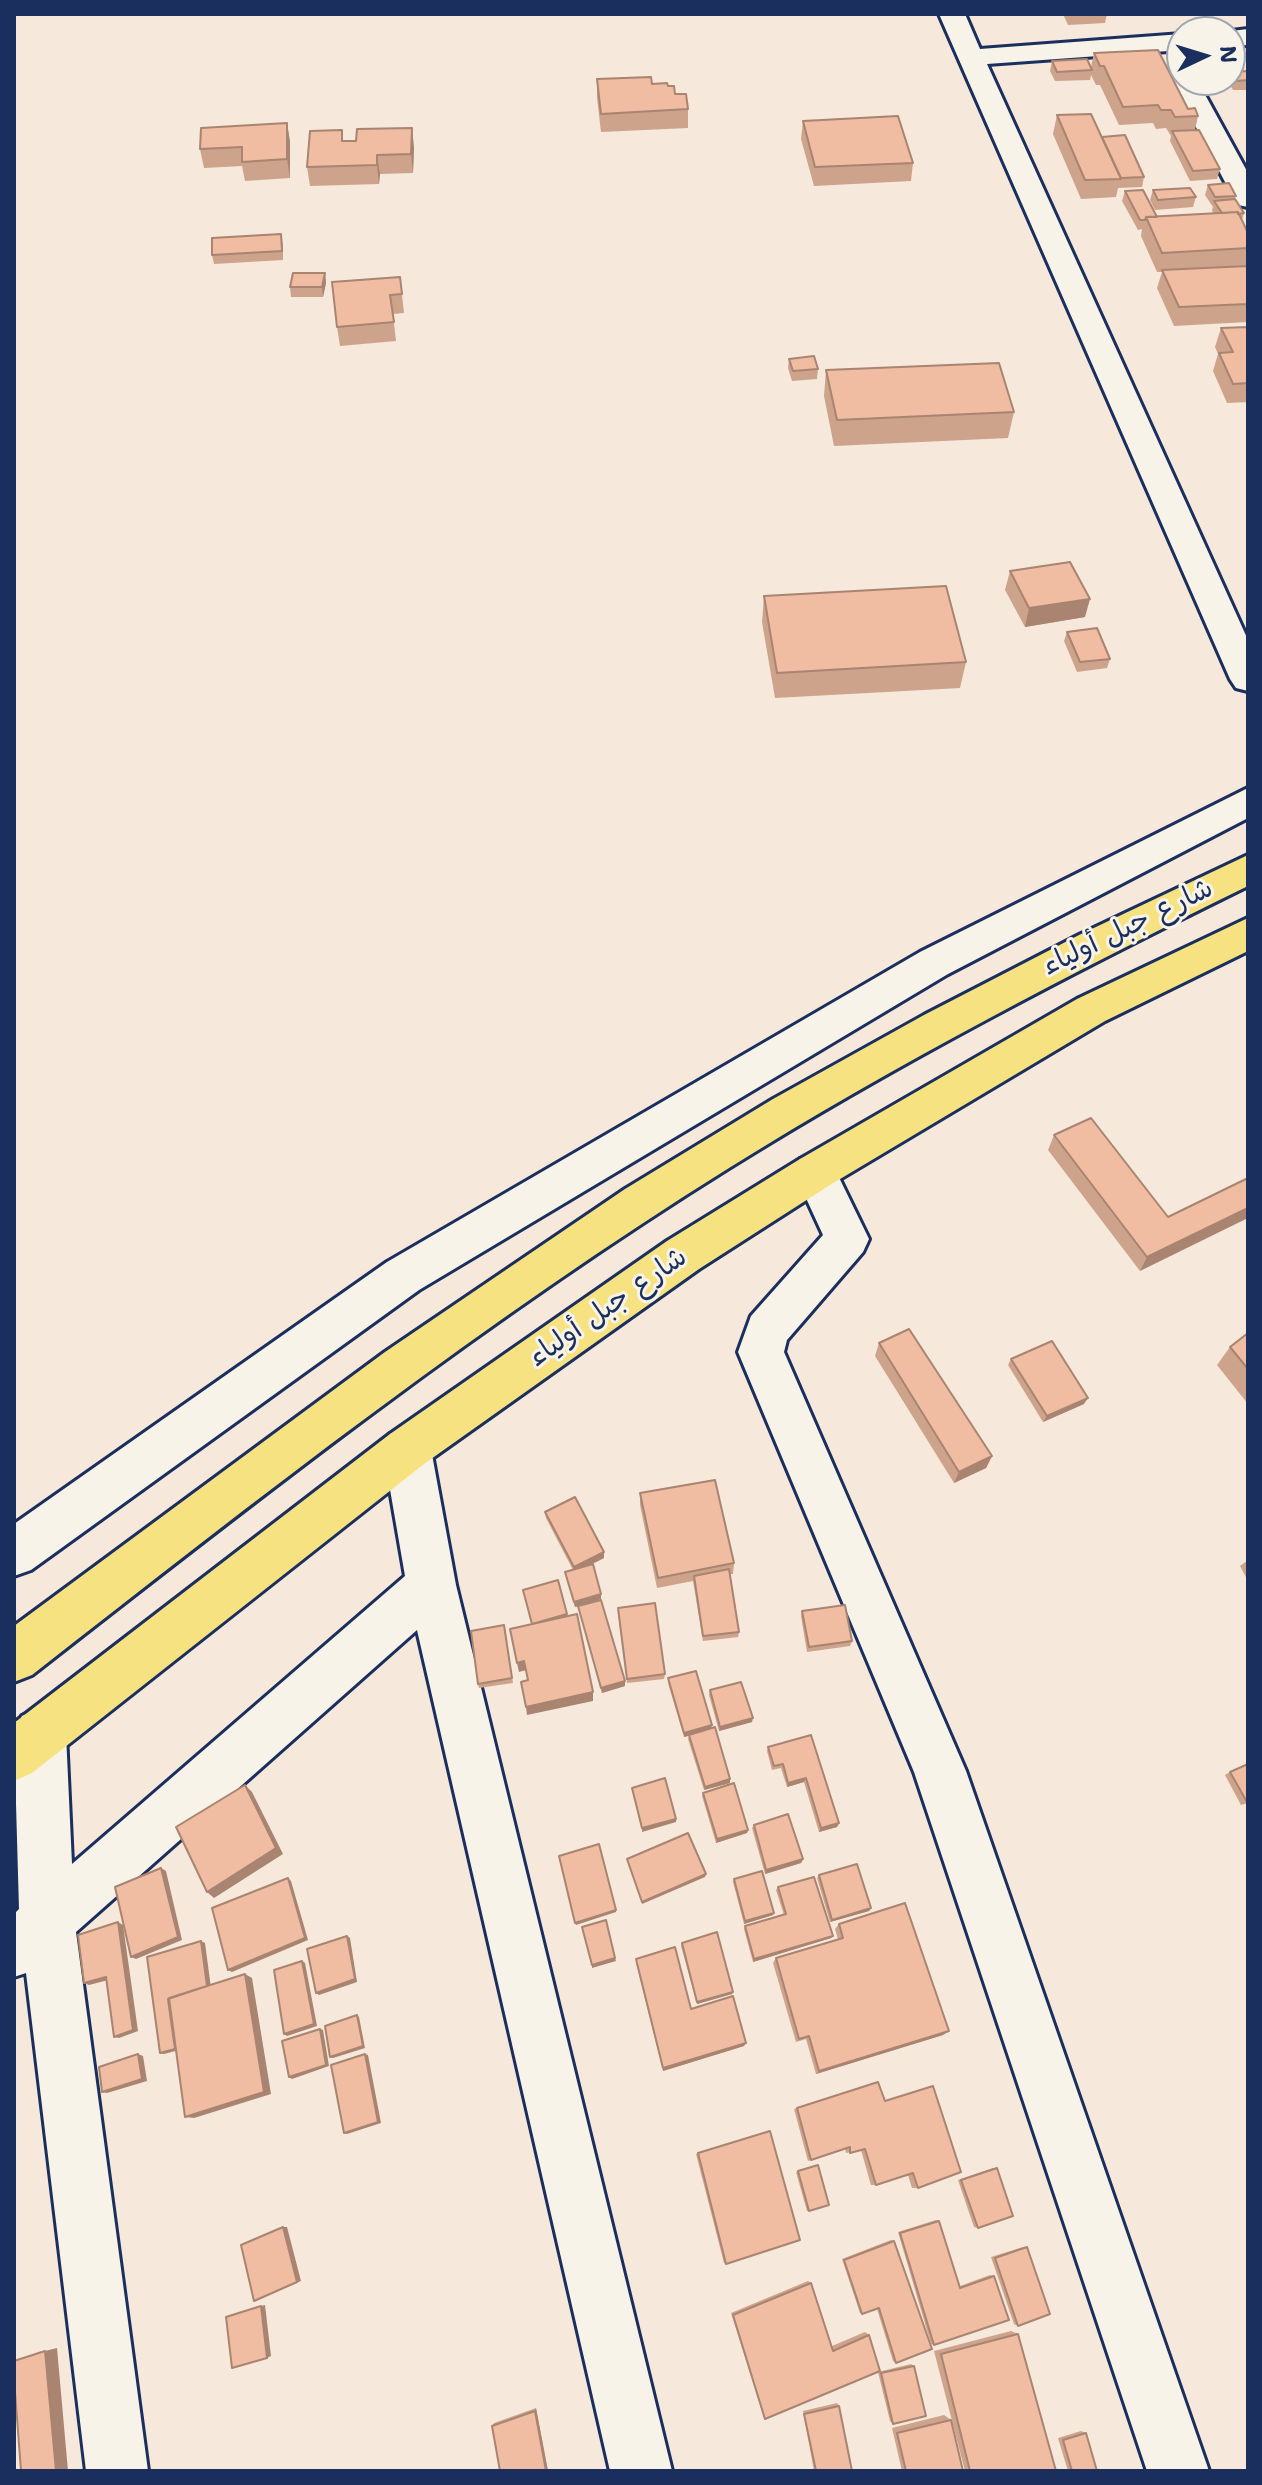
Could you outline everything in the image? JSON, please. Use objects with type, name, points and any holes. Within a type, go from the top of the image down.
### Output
[{"type":"main road","name":"شارع جبل أولياء","points":[[14,1657],[450,1332],[640,1202],[797,1105],[1059,960],[1248,869]]},
{"type":"main road","name":"شارع جبل أولياء","points":[[27,1744],[407,1449],[683,1255],[815,1172],[1091,1010],[1248,933]]},
{"type":"street","points":[[952,14],[1248,679]]},
{"type":"street","points":[[971,57],[1166,37]]},
{"type":"street","points":[[1193,96],[1248,199]]},
{"type":"street","points":[[14,1553],[403,1276],[934,963],[1248,802]]},
{"type":"street","points":[[815,1172],[847,1239],[767,1330],[761,1352],[940,1771],[1178,2471]]},
{"type":"street","points":[[407,1449],[431,1585],[641,2471]]},
{"type":"street","points":[[30,1935],[431,1585]]},
{"type":"street","points":[[27,1744],[30,1935],[117,2471]]},
{"type":"building","points":[[1158,50],[1166,66],[1166,96],[1181,96],[1188,109],[1195,108],[1198,116],[1175,117],[1171,110],[1161,110],[1158,105],[1123,107],[1104,66],[1100,66],[1094,53]]},
{"type":"building","points":[[1087,59],[1092,70],[1057,72],[1052,61]]},
{"type":"building","points":[[651,77],[652,84],[667,83],[674,86],[675,94],[686,94],[688,109],[601,114],[597,79]]},
{"type":"building","points":[[1091,114],[1121,179],[1085,180],[1057,115]]},
{"type":"building","points":[[898,116],[913,163],[815,167],[803,121]]},
{"type":"building","points":[[287,123],[287,159],[242,162],[242,147],[200,149],[201,128]]},
{"type":"building","points":[[412,128],[411,154],[377,155],[377,165],[307,167],[310,131],[342,130],[342,141],[356,141],[357,129]]},
{"type":"building","points":[[1199,130],[1220,169],[1193,171],[1172,131]]},
{"type":"building","points":[[1125,135],[1144,177],[1121,178],[1102,137]]},
{"type":"building","points":[[1229,183],[1236,196],[1215,197],[1208,185]]},
{"type":"building","points":[[1190,188],[1196,197],[1158,200],[1153,190]]},
{"type":"building","points":[[1143,190],[1157,217],[1140,220],[1125,191]]},
{"type":"building","points":[[1235,199],[1244,213],[1222,213],[1214,201]]},
{"type":"building","points":[[1238,212],[1248,233],[1248,248],[1162,253],[1146,217]]},
{"type":"building","points":[[281,234],[282,251],[212,255],[212,238]]},
{"type":"building","points":[[1248,266],[1248,304],[1179,307],[1162,270]]},
{"type":"building","points":[[293,273],[325,273],[322,287],[290,287]]},
{"type":"building","points":[[400,277],[402,294],[390,295],[394,322],[337,327],[332,282]]},
{"type":"building","points":[[1248,327],[1248,383],[1233,384],[1219,353],[1233,352],[1221,328]]},
{"type":"building","points":[[814,356],[818,369],[793,371],[789,359]]},
{"type":"building","points":[[999,363],[1014,412],[837,420],[826,370]]},
{"type":"building","points":[[1070,562],[1090,599],[1029,608],[1010,571]]},
{"type":"building","points":[[946,586],[966,662],[777,673],[764,596]]},
{"type":"building","points":[[1097,628],[1110,659],[1080,662],[1067,632]]},
{"type":"building","points":[[1091,1118],[1168,1217],[1248,1178],[1248,1208],[1147,1257],[1054,1135]]},
{"type":"building","points":[[909,1329],[992,1456],[959,1472],[879,1343]]},
{"type":"building","points":[[1248,1333],[1248,1369],[1230,1347]]},
{"type":"building","points":[[1052,1341],[1088,1398],[1047,1416],[1011,1359]]},
{"type":"building","points":[[715,1480],[734,1563],[658,1578],[640,1493]]},
{"type":"building","points":[[575,1497],[604,1552],[574,1567],[545,1512]]},
{"type":"building","points":[[593,1564],[601,1594],[574,1602],[565,1572]]},
{"type":"building","points":[[729,1569],[739,1632],[703,1636],[694,1576]]},
{"type":"building","points":[[558,1580],[567,1614],[532,1624],[523,1590]]},
{"type":"building","points":[[601,1600],[625,1681],[601,1688],[578,1606]]},
{"type":"building","points":[[655,1603],[665,1674],[627,1679],[618,1608]]},
{"type":"building","points":[[845,1605],[852,1641],[809,1647],[802,1611]]},
{"type":"building","points":[[577,1614],[593,1692],[526,1707],[521,1682],[528,1680],[524,1661],[517,1663],[510,1629]]},
{"type":"building","points":[[504,1625],[512,1678],[478,1684],[471,1631]]},
{"type":"building","points":[[696,1671],[712,1725],[684,1733],[668,1678]]},
{"type":"building","points":[[741,1682],[753,1718],[720,1727],[710,1690]]},
{"type":"building","points":[[715,1727],[730,1779],[705,1787],[689,1735]]},
{"type":"building","points":[[811,1735],[839,1823],[821,1828],[806,1778],[788,1783],[783,1764],[774,1766],[768,1747]]},
{"type":"building","points":[[1248,1764],[1248,1801],[1247,1802],[1230,1772]]},
{"type":"building","points":[[665,1778],[676,1819],[642,1828],[632,1788]]},
{"type":"building","points":[[734,1783],[748,1830],[717,1839],[703,1793]]},
{"type":"building","points":[[245,1785],[276,1848],[207,1892],[176,1827]]},
{"type":"building","points":[[788,1814],[803,1859],[766,1870],[754,1825]]},
{"type":"building","points":[[688,1833],[706,1874],[642,1902],[627,1859]]},
{"type":"building","points":[[599,1844],[616,1910],[575,1923],[559,1856]]},
{"type":"building","points":[[857,1864],[871,1908],[832,1920],[819,1875]]},
{"type":"building","points":[[161,1868],[178,1937],[131,1957],[115,1887]]},
{"type":"building","points":[[762,1871],[774,1913],[745,1921],[734,1879]]},
{"type":"building","points":[[814,1877],[833,1936],[754,1959],[745,1926],[786,1914],[778,1887]]},
{"type":"building","points":[[288,1878],[305,1938],[228,1970],[212,1908]]},
{"type":"building","points":[[905,1903],[949,2031],[819,2071],[809,2036],[799,2039],[776,1958],[843,1938],[839,1924]]},
{"type":"building","points":[[606,1920],[615,1958],[592,1965],[582,1927]]},
{"type":"building","points":[[118,1922],[133,2030],[114,2037],[106,1977],[84,1983],[78,1935]]},
{"type":"building","points":[[717,1932],[733,1992],[697,2002],[682,1943]]},
{"type":"building","points":[[347,1936],[355,1979],[316,1993],[307,1949]]},
{"type":"building","points":[[201,1941],[207,1986],[168,1999],[175,2049],[160,2053],[147,1957]]},
{"type":"building","points":[[675,1947],[691,2009],[733,1996],[746,2043],[663,2068],[636,1959]]},
{"type":"building","points":[[302,1961],[314,2024],[284,2034],[274,1970]]},
{"type":"building","points":[[245,1974],[264,2092],[185,2117],[169,1998]]},
{"type":"building","points":[[357,2015],[363,2046],[330,2057],[325,2026]]},
{"type":"building","points":[[320,2029],[326,2065],[289,2077],[282,2041]]},
{"type":"building","points":[[138,2054],[142,2079],[102,2092],[99,2067]]},
{"type":"building","points":[[365,2054],[378,2122],[344,2133],[331,2065]]},
{"type":"building","points":[[878,2082],[885,2101],[933,2086],[961,2172],[918,2188],[913,2173],[876,2185],[865,2149],[850,2153],[850,2147],[811,2160],[797,2108]]},
{"type":"building","points":[[770,2131],[800,2240],[726,2264],[698,2153]]},
{"type":"building","points":[[818,2165],[829,2205],[809,2211],[798,2171]]},
{"type":"building","points":[[997,2168],[1013,2216],[978,2228],[961,2180]]},
{"type":"building","points":[[939,2221],[960,2288],[994,2276],[1009,2320],[934,2345],[900,2233]]},
{"type":"building","points":[[283,2227],[297,2282],[254,2301],[241,2245]]},
{"type":"building","points":[[894,2241],[932,2349],[896,2363],[879,2308],[862,2314],[844,2260]]},
{"type":"building","points":[[1027,2247],[1050,2314],[1018,2326],[995,2258]]},
{"type":"building","points":[[811,2283],[833,2351],[869,2335],[880,2371],[765,2419],[733,2315]]},
{"type":"building","points":[[261,2306],[267,2358],[232,2368],[226,2317]]},
{"type":"building","points":[[1018,2334],[1056,2471],[970,2471],[941,2354]]},
{"type":"building","points":[[45,2351],[56,2471],[21,2471],[14,2361]]},
{"type":"building","points":[[914,2366],[926,2416],[893,2424],[881,2373]]},
{"type":"building","points":[[839,2406],[852,2471],[816,2471],[804,2414]]},
{"type":"building","points":[[535,2411],[546,2471],[500,2471],[492,2426]]},
{"type":"building","points":[[951,2420],[963,2471],[906,2471],[897,2433]]},
{"type":"building","points":[[1086,2433],[1097,2471],[1072,2471],[1063,2440]]}]
